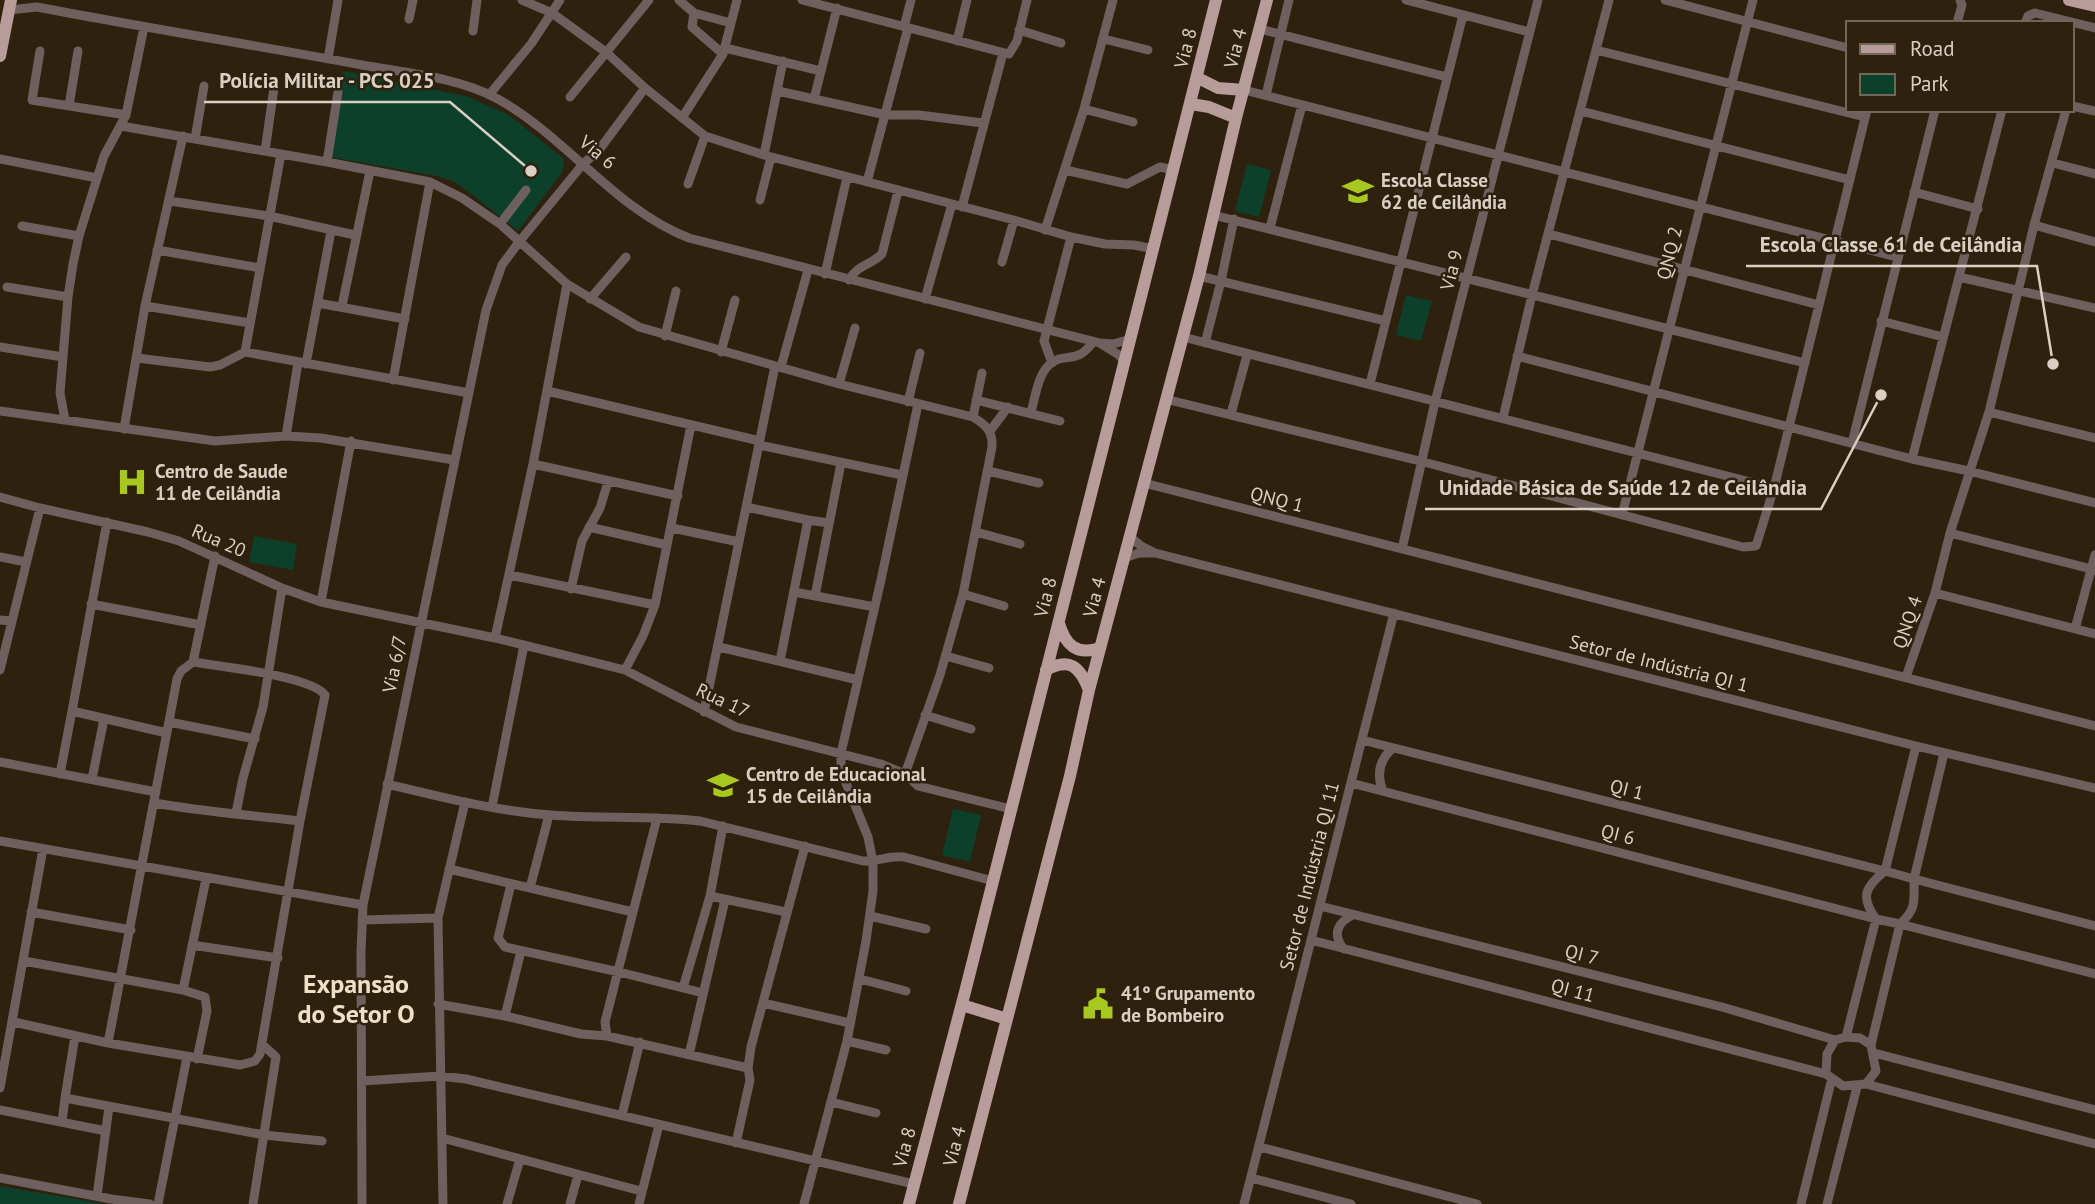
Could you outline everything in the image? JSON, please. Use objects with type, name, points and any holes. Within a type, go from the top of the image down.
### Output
[{"type":"main road","name":"Via 8","points":[[909,1204],[1012,809],[1216,0]]},
{"type":"main road","name":"Via 4","points":[[959,1204],[1089,690],[1199,276],[1267,0]]},
{"type":"main road","points":[[2069,0],[2095,6]]},
{"type":"main road","name":"Via 6","points":[[0,57],[10,5]]},
{"type":"main road","points":[[1198,78],[1226,90],[1244,90]]},
{"type":"main road","points":[[1191,104],[1209,107],[1236,118]]},
{"type":"main road","points":[[1059,623],[1065,640],[1073,648],[1090,652],[1100,648]]},
{"type":"main road","points":[[1046,670],[1061,664],[1070,665],[1082,673],[1089,690]]},
{"type":"main road","points":[[962,1005],[1007,1019]]},
{"type":"street","name":"Via 6","points":[[24,0],[37,7]]},
{"type":"street","points":[[328,59],[338,0]]},
{"type":"street","points":[[409,19],[413,0]]},
{"type":"street","points":[[472,32],[477,0]]},
{"type":"street","points":[[522,0],[552,13],[607,53],[645,88],[705,136],[767,156],[1072,237],[1105,244],[1154,249]]},
{"type":"street","points":[[489,95],[531,44],[560,0]]},
{"type":"street","points":[[570,97],[649,0]]},
{"type":"street","points":[[679,0],[694,13],[731,23]]},
{"type":"street","points":[[682,118],[724,51],[737,0]]},
{"type":"street","points":[[802,0],[1003,54],[1009,54],[1013,50],[1027,0]]},
{"type":"street","points":[[851,12],[854,0]]},
{"type":"street","points":[[867,182],[887,115],[911,0]]},
{"type":"street","points":[[957,41],[967,0]]},
{"type":"street","points":[[1045,230],[1084,109],[1113,0]]},
{"type":"street","points":[[1266,95],[1289,0]]},
{"type":"street","points":[[1406,0],[1529,32]]},
{"type":"street","name":"Via 9","points":[[1402,549],[1434,402],[1538,0]]},
{"type":"street","points":[[1503,418],[1532,295],[1609,0]]},
{"type":"street","points":[[1665,0],[1846,47]]},
{"type":"street","name":"QNQ 2","points":[[1622,515],[1753,0]]},
{"type":"street","points":[[1958,21],[1961,2]]},
{"type":"street","name":"Via 6","points":[[10,5],[37,7],[440,80],[489,95],[520,113],[655,222],[705,244],[1096,342],[1113,344],[1131,338]]},
{"type":"street","points":[[814,99],[837,8]]},
{"type":"street","points":[[694,13],[692,27],[724,51],[783,61],[821,71]]},
{"type":"street","points":[[2026,21],[2028,16],[2035,13],[2067,21]]},
{"type":"street","points":[[1370,384],[1462,15]]},
{"type":"street","points":[[2074,23],[2095,28]]},
{"type":"street","points":[[65,420],[60,393],[68,297],[79,236],[109,144],[126,116],[144,27]]},
{"type":"street","points":[[1260,29],[1447,77]]},
{"type":"street","points":[[1019,30],[1060,43]]},
{"type":"street","points":[[1104,39],[1148,50]]},
{"type":"street","points":[[1596,50],[1846,109]]},
{"type":"street","points":[[40,51],[32,100],[126,116]]},
{"type":"street","points":[[69,106],[78,51]]},
{"type":"street","points":[[962,207],[1003,54]]},
{"type":"street","points":[[760,200],[783,61]]},
{"type":"street","points":[[195,139],[204,86]]},
{"type":"street","points":[[265,151],[274,88]]},
{"type":"street","name":"Via 6/7","points":[[362,1204],[363,905],[454,460],[493,286],[502,265],[519,242],[583,164],[599,150],[645,88]]},
{"type":"street","points":[[1244,90],[1897,257]]},
{"type":"street","points":[[778,91],[887,115],[983,123]]},
{"type":"street","points":[[327,162],[338,92]]},
{"type":"street","points":[[1270,228],[1302,105]]},
{"type":"street","points":[[2074,106],[2095,111]]},
{"type":"street","points":[[1084,109],[1133,122]]},
{"type":"street","points":[[1581,111],[1850,180]]},
{"type":"street","points":[[1852,443],[1934,112]]},
{"type":"street","points":[[1912,459],[2002,112]]},
{"type":"street","name":"QNQ 4","points":[[2066,112],[2034,225],[1989,412],[1950,533],[1935,593],[1906,677],[2095,726]]},
{"type":"street","points":[[1165,399],[1420,461],[1743,547],[1756,546],[1774,488],[1866,114]]},
{"type":"street","points":[[121,126],[430,182],[455,193],[500,224],[567,284],[639,327],[839,384],[973,417],[986,425],[990,431],[992,447],[963,594],[946,656],[905,774]]},
{"type":"street","points":[[124,429],[145,306],[183,136]]},
{"type":"street","points":[[688,184],[705,136]]},
{"type":"street","points":[[245,352],[281,154]]},
{"type":"street","points":[[0,159],[97,178]]},
{"type":"street","points":[[2053,163],[2095,174]]},
{"type":"street","points":[[1065,170],[1127,184],[1160,167],[1174,170]]},
{"type":"street","points":[[342,306],[370,171]]},
{"type":"street","points":[[825,274],[847,177]]},
{"type":"street","points":[[393,380],[430,182]]},
{"type":"street","points":[[500,224],[526,190]]},
{"type":"street","points":[[849,280],[857,268],[876,260],[882,254],[898,191]]},
{"type":"street","points":[[1914,192],[1978,209]]},
{"type":"street","points":[[170,201],[269,216],[355,235]]},
{"type":"street","points":[[925,299],[952,204]]},
{"type":"street","points":[[1213,215],[1804,363]]},
{"type":"street","points":[[1205,343],[1234,219]]},
{"type":"street","points":[[1002,262],[1014,220]]},
{"type":"street","points":[[2034,225],[2095,242]]},
{"type":"street","points":[[22,226],[79,236]]},
{"type":"street","points":[[286,436],[318,303],[331,231]]},
{"type":"street","points":[[1549,234],[1819,305]]},
{"type":"street","points":[[1052,363],[1044,341],[1072,237]]},
{"type":"street","points":[[157,250],[260,268]]},
{"type":"street","points":[[590,299],[626,257]]},
{"type":"street","points":[[704,712],[759,443],[778,366],[808,270]]},
{"type":"street","points":[[1199,276],[1386,321]]},
{"type":"street","points":[[1959,277],[2095,308]]},
{"type":"street","points":[[495,638],[533,464],[567,284]]},
{"type":"street","points":[[7,287],[68,297]]},
{"type":"street","points":[[665,336],[676,291]]},
{"type":"street","points":[[721,352],[735,300]]},
{"type":"street","points":[[318,303],[405,319]]},
{"type":"street","points":[[145,306],[250,323]]},
{"type":"street","points":[[1881,321],[1943,337]]},
{"type":"street","points":[[839,384],[855,328]]},
{"type":"street","points":[[1183,337],[1774,488]]},
{"type":"street","points":[[1031,412],[1043,373],[1052,363],[1082,355],[1096,342],[1119,355],[1125,363]]},
{"type":"street","points":[[0,347],[63,358]]},
{"type":"street","points":[[137,358],[210,367],[220,365],[245,352],[469,393]]},
{"type":"street","points":[[804,1204],[847,1041],[870,916],[873,862],[868,836],[841,771],[841,753],[902,475],[920,353]]},
{"type":"street","points":[[1231,414],[1247,355]]},
{"type":"street","points":[[1517,356],[1912,459],[2095,503]]},
{"type":"street","points":[[973,417],[982,373]]},
{"type":"street","points":[[547,391],[841,463],[902,475]]},
{"type":"street","points":[[976,400],[1060,421]]},
{"type":"street","points":[[990,431],[1007,407]]},
{"type":"street","points":[[0,411],[215,441],[286,436],[351,441],[454,460]]},
{"type":"street","points":[[1989,412],[2095,438]]},
{"type":"street","points":[[625,670],[655,605],[691,425]]},
{"type":"street","points":[[321,602],[351,441]]},
{"type":"street","points":[[815,596],[841,463]]},
{"type":"street","points":[[533,464],[678,496]]},
{"type":"street","points":[[988,471],[1040,483]]},
{"type":"street","points":[[571,589],[582,541],[600,508],[608,482]]},
{"type":"street","name":"QNQ 1","points":[[1144,483],[1402,549]]},
{"type":"street","name":"Rua 20","points":[[0,497],[148,532],[215,556],[282,588],[321,602],[420,624]]},
{"type":"street","points":[[746,507],[830,523]]},
{"type":"street","points":[[0,670],[40,508]]},
{"type":"street","points":[[780,662],[808,520]]},
{"type":"street","points":[[61,774],[107,522]]},
{"type":"street","points":[[589,527],[667,545]]},
{"type":"street","points":[[671,528],[739,542]]},
{"type":"street","points":[[976,532],[1020,544]]},
{"type":"street","points":[[1950,533],[2093,570]]},
{"type":"street","points":[[1129,536],[1155,553],[1394,612]]},
{"type":"street","points":[[1402,549],[1735,636],[1906,677]]},
{"type":"street","points":[[1124,558],[1139,553],[1155,553]]},
{"type":"street","points":[[2075,629],[2095,555]]},
{"type":"street","points":[[108,1042],[177,679],[181,671],[192,662],[215,556]]},
{"type":"street","points":[[0,557],[26,562]]},
{"type":"street","points":[[510,575],[655,605]]},
{"type":"street","points":[[236,813],[255,739],[282,588]]},
{"type":"street","points":[[794,592],[875,607]]},
{"type":"street","points":[[1935,593],[2095,634]]},
{"type":"street","points":[[963,594],[1004,606]]},
{"type":"street","points":[[91,604],[201,625]]},
{"type":"street","name":"Setor de Indústria QI 11","points":[[1244,1204],[1394,612]]},
{"type":"street","name":"Setor de Indústria QI 1","points":[[1394,612],[1916,747],[2095,788]]},
{"type":"street","points":[[0,620],[11,621]]},
{"type":"street","name":"Rua 17","points":[[420,624],[495,638],[625,670],[704,712],[752,733],[895,768],[918,786],[1012,809]]},
{"type":"street","points":[[492,807],[524,645]]},
{"type":"street","points":[[719,647],[858,680]]},
{"type":"street","points":[[946,656],[989,668]]},
{"type":"street","points":[[13,1022],[192,1058],[248,1065],[255,1061],[263,1045],[300,821],[325,695],[321,689],[310,684],[192,662]]},
{"type":"street","points":[[72,711],[167,733]]},
{"type":"street","points":[[925,715],[971,729]]},
{"type":"street","points":[[92,779],[104,719]]},
{"type":"street","points":[[169,722],[255,739]]},
{"type":"street","name":"QI 1","points":[[1362,740],[1885,871]]},
{"type":"street","points":[[1916,747],[1885,871],[1872,882],[1866,895],[1868,908],[1876,919],[2095,974]]},
{"type":"street","points":[[1383,791],[1378,771],[1387,753],[1393,748]]},
{"type":"street","points":[[1826,1204],[1861,1085],[1876,1071],[1873,1049],[1900,924],[1910,916],[1914,904],[1914,879],[1944,753]]},
{"type":"street","points":[[0,762],[156,792]]},
{"type":"street","name":"QI 6","points":[[1351,783],[1876,919]]},
{"type":"street","points":[[387,785],[465,802],[549,815],[678,819],[723,826],[863,861],[873,862],[891,856],[904,857],[993,881]]},
{"type":"street","points":[[443,1204],[438,918],[465,802]]},
{"type":"street","points":[[155,803],[224,814],[300,821]]},
{"type":"street","points":[[530,888],[549,815]]},
{"type":"street","points":[[607,1036],[605,1022],[657,818]]},
{"type":"street","points":[[683,988],[710,896],[723,826]]},
{"type":"street","points":[[0,841],[363,905]]},
{"type":"street","points":[[736,1143],[748,1090],[748,1068],[763,1003],[805,846]]},
{"type":"street","points":[[0,1088],[43,849]]},
{"type":"street","points":[[449,869],[634,912]]},
{"type":"street","points":[[1885,871],[2095,926]]},
{"type":"street","points":[[183,990],[206,879]]},
{"type":"street","points":[[511,884],[498,938],[505,947],[703,993]]},
{"type":"street","points":[[710,896],[786,912]]},
{"type":"street","points":[[689,1055],[725,900]]},
{"type":"street","name":"QI 7","points":[[1320,906],[1722,1007],[1835,1040]]},
{"type":"street","points":[[31,912],[131,930]]},
{"type":"street","points":[[1344,949],[1337,938],[1337,932],[1344,918],[1353,915]]},
{"type":"street","points":[[870,916],[926,929]]},
{"type":"street","points":[[362,920],[438,918]]},
{"type":"street","points":[[1846,1037],[1876,919]]},
{"type":"street","name":"QI 11","points":[[1311,940],[1829,1076]]},
{"type":"street","points":[[192,946],[278,958]]},
{"type":"street","points":[[505,1016],[521,951]]},
{"type":"street","points":[[24,961],[183,990],[205,997],[207,1002],[175,1120],[159,1204]]},
{"type":"street","points":[[860,979],[906,991]]},
{"type":"street","points":[[763,1003],[850,1023]]},
{"type":"street","points":[[438,1004],[581,1034],[640,1042],[748,1068]]},
{"type":"street","points":[[62,1122],[75,1036]]},
{"type":"street","points":[[1801,1204],[1829,1076],[1827,1054],[1835,1040],[1846,1037],[1860,1038],[1873,1049],[2095,1110]]},
{"type":"street","points":[[847,1041],[886,1051]]},
{"type":"street","points":[[622,1115],[640,1042]]},
{"type":"street","points":[[253,1204],[276,1057],[263,1045]]},
{"type":"street","points":[[362,1081],[440,1076],[466,1079],[915,1184]]},
{"type":"street","points":[[1829,1076],[1843,1086],[1861,1085],[2095,1144]]},
{"type":"street","points":[[65,1098],[264,1135],[322,1141]]},
{"type":"street","points":[[831,1102],[876,1113]]},
{"type":"street","points":[[97,1196],[109,1107]]},
{"type":"street","points":[[0,1110],[106,1131]]},
{"type":"street","points":[[639,1204],[659,1125]]},
{"type":"street","points":[[442,1138],[641,1191]]},
{"type":"street","points":[[1259,1147],[1477,1204]]},
{"type":"street","points":[[507,1204],[520,1160]]},
{"type":"street","points":[[570,1204],[578,1175]]},
{"type":"street","points":[[0,1178],[150,1204]]},
{"type":"street","points":[[1251,1178],[1351,1204]]},
{"type":"green space","points":[[343,71],[466,96],[509,115],[564,159],[563,171],[518,231],[453,181],[330,157]]},
{"type":"green space","points":[[1247,164],[1271,170],[1259,217],[1235,211]]},
{"type":"green space","points":[[1406,295],[1432,301],[1421,341],[1396,335]]},
{"type":"green space","points":[[254,536],[297,544],[293,570],[249,562]]},
{"type":"green space","points":[[953,809],[981,815],[970,862],[942,855]]},
{"type":"green space","points":[[0,1186],[105,1204],[0,1204]]},
{"type":"place","name":"Polícia Militar - PCS 025","points":[[531,171]]},
{"type":"place","name":"Escola Classe 62 de Ceilândia","points":[[1358,191]]},
{"type":"place","name":"Escola Classe 61 de Ceilândia","points":[[2053,364]]},
{"type":"place","name":"Unidade Básica de Saúde 12 de Ceilândia","points":[[1881,395]]},
{"type":"place","name":"Centro de Saude 11 de Ceilândia","points":[[132,482]]},
{"type":"place","name":"Centro de Educacional 15 de Ceilândia","points":[[723,785]]},
{"type":"place","name":"41º Grupamento de Bombeiro","points":[[1098,1004]]},
{"type":"district","name":"Expansão do Setor O","points":[[356,999]]}]
